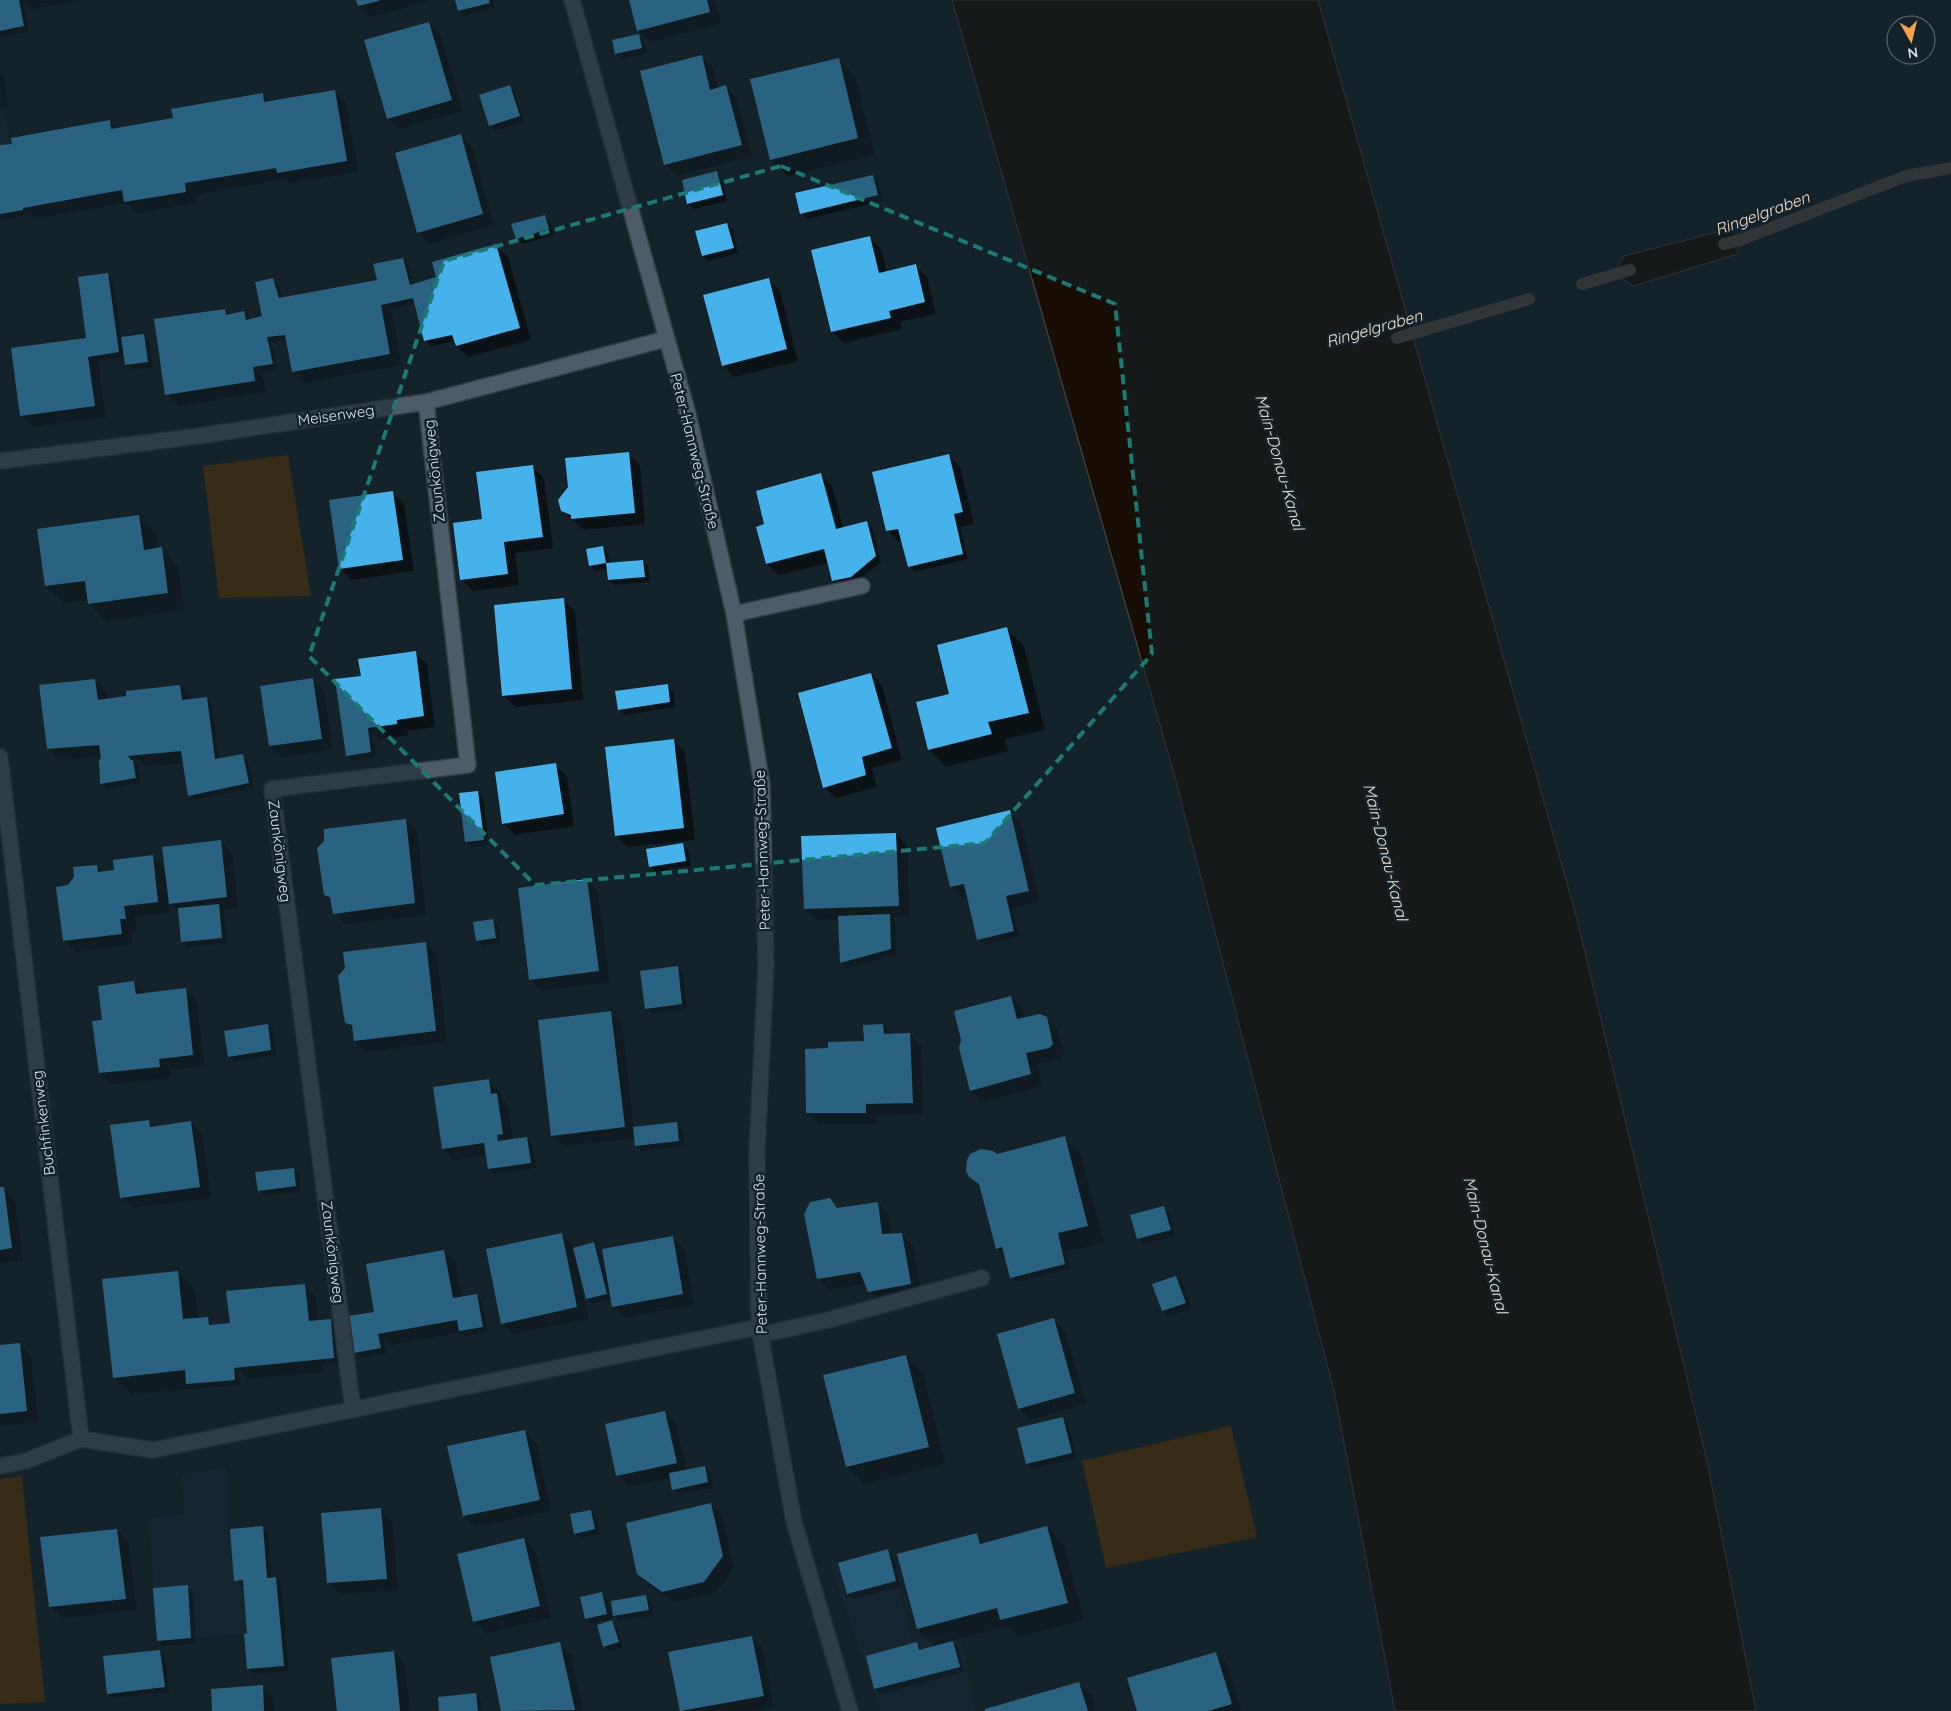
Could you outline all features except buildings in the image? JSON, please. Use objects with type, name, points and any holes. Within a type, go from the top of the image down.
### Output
[{"type":"street","name":"Peter-Hannweg-Straße","points":[[572,0],[688,414],[734,614],[762,785],[766,967],[757,1149],[760,1331],[794,1522],[850,1711]]},
{"type":"street","name":"Meisenweg","points":[[0,461],[190,437],[426,402],[666,339]]},
{"type":"street","name":"Zaunkönigweg","points":[[353,1410],[272,789],[468,765],[426,402]]},
{"type":"street","points":[[734,614],[862,586]]},
{"type":"street","name":"Buchfinkenweg","points":[[0,757],[3,808],[81,1439]]},
{"type":"street","points":[[0,1466],[26,1461],[81,1439],[153,1450],[760,1331],[828,1320],[982,1278]]},
{"type":"highlighted area","points":[[781,166],[1115,304],[1152,654],[985,843],[535,885],[309,656],[444,261]]},
{"type":"shaded area","points":[[0,82],[23,210],[0,214]]},
{"type":"shaded area","points":[[288,455],[311,596],[219,598],[203,466]]},
{"type":"shaded area","points":[[1231,1426],[1257,1537],[1106,1568],[1082,1461]]},
{"type":"shaded area","points":[[226,1467],[230,1529],[263,1526],[267,1578],[276,1577],[281,1631],[157,1641],[149,1518],[185,1514],[181,1475]]},
{"type":"shaded area","points":[[22,1476],[45,1702],[0,1704],[0,1479]]},
{"type":"shaded area","points":[[888,1549],[912,1639],[959,1630],[976,1711],[881,1711],[830,1564]]},
{"type":"water","name":"Main-Donau-Kanal","points":[[952,0],[1318,0],[1577,919],[1708,1466],[1756,1711],[1395,1711],[1335,1395],[1173,770]]},
{"type":"water","points":[[1729,229],[1740,240],[1737,254],[1634,286],[1614,274],[1624,256]]},
{"type":"waterway","name":"Ringelgraben","points":[[1724,244],[1740,240],[1906,176],[1951,168]]},
{"type":"waterway","name":"Ringelgraben","points":[[1582,284],[1630,270]]},
{"type":"waterway","name":"Ringelgraben","points":[[1397,338],[1529,299]]}]
